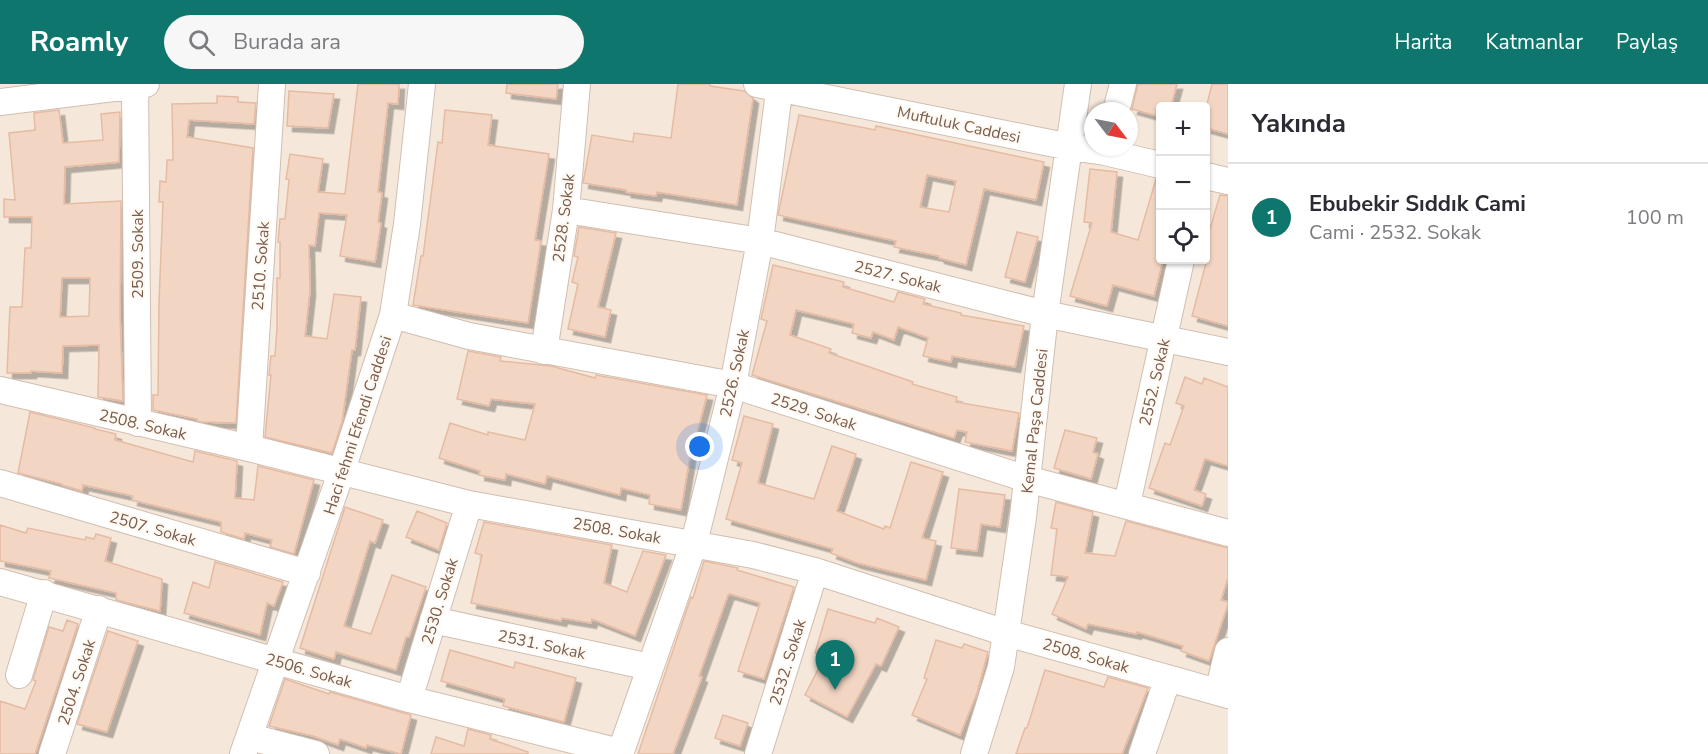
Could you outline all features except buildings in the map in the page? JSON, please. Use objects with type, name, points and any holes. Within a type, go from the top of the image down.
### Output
[{"type":"street","name":"2510. Sokak","points":[[249,447],[272,84]]},
{"type":"street","name":"Haci fehmi Efendi Caddesi","points":[[246,745],[307,573],[393,315],[407,224],[422,84]]},
{"type":"street","name":"2528. Sokak","points":[[544,351],[566,210],[576,84]]},
{"type":"street","name":"Kemal Paşa Caddesi","points":[[974,754],[1001,667],[1023,517],[1045,314],[1078,84]]},
{"type":"street","points":[[1118,102],[1123,84]]},
{"type":"street","points":[[0,102],[141,85]]},
{"type":"street","name":"2509. Sokak","points":[[138,423],[141,85]]},
{"type":"street","name":"Muftuluk Caddesi","points":[[772,85],[1084,148]]},
{"type":"street","name":"2526. Sokak","points":[[620,753],[694,543],[733,385],[760,241],[772,85]]},
{"type":"street","name":"Muftuluk Caddesi","points":[[1127,156],[1156,164]]},
{"type":"street","points":[[1210,177],[1228,181]]},
{"type":"street","name":"2527. Sokak","points":[[566,210],[760,241],[1045,314],[1228,352]]},
{"type":"street","name":"2552. Sokak","points":[[1127,504],[1180,264]]},
{"type":"street","name":"2529. Sokak","points":[[393,315],[469,336],[733,385],[1027,479],[1127,504],[1228,533]]},
{"type":"street","name":"2508. Sokak","points":[[0,390],[249,447],[469,504],[753,555],[815,571],[1006,633],[1223,694]]},
{"type":"street","name":"2507. Sokak","points":[[0,483],[307,573]]},
{"type":"street","name":"2530. Sokak","points":[[409,699],[469,504]]},
{"type":"street","name":"2532. Sokak","points":[[758,754],[815,571]]},
{"type":"street","name":"2506. Sokak","points":[[0,582],[409,699],[620,753]]},
{"type":"street","points":[[19,675],[44,593]]},
{"type":"street","name":"2504. Sokak","points":[[52,754],[99,609]]},
{"type":"street","name":"2531. Sokak","points":[[434,620],[650,667]]},
{"type":"street","points":[[1223,694],[1228,651]]},
{"type":"street","points":[[1142,754],[1168,678]]},
{"type":"street","points":[[246,745],[316,754]]},
{"type":"shaded area","points":[[0,84],[1228,84],[1228,754],[0,754]]},
{"type":"place","name":"Ebubekir Sıddık Cami","points":[[835,690]]}]
